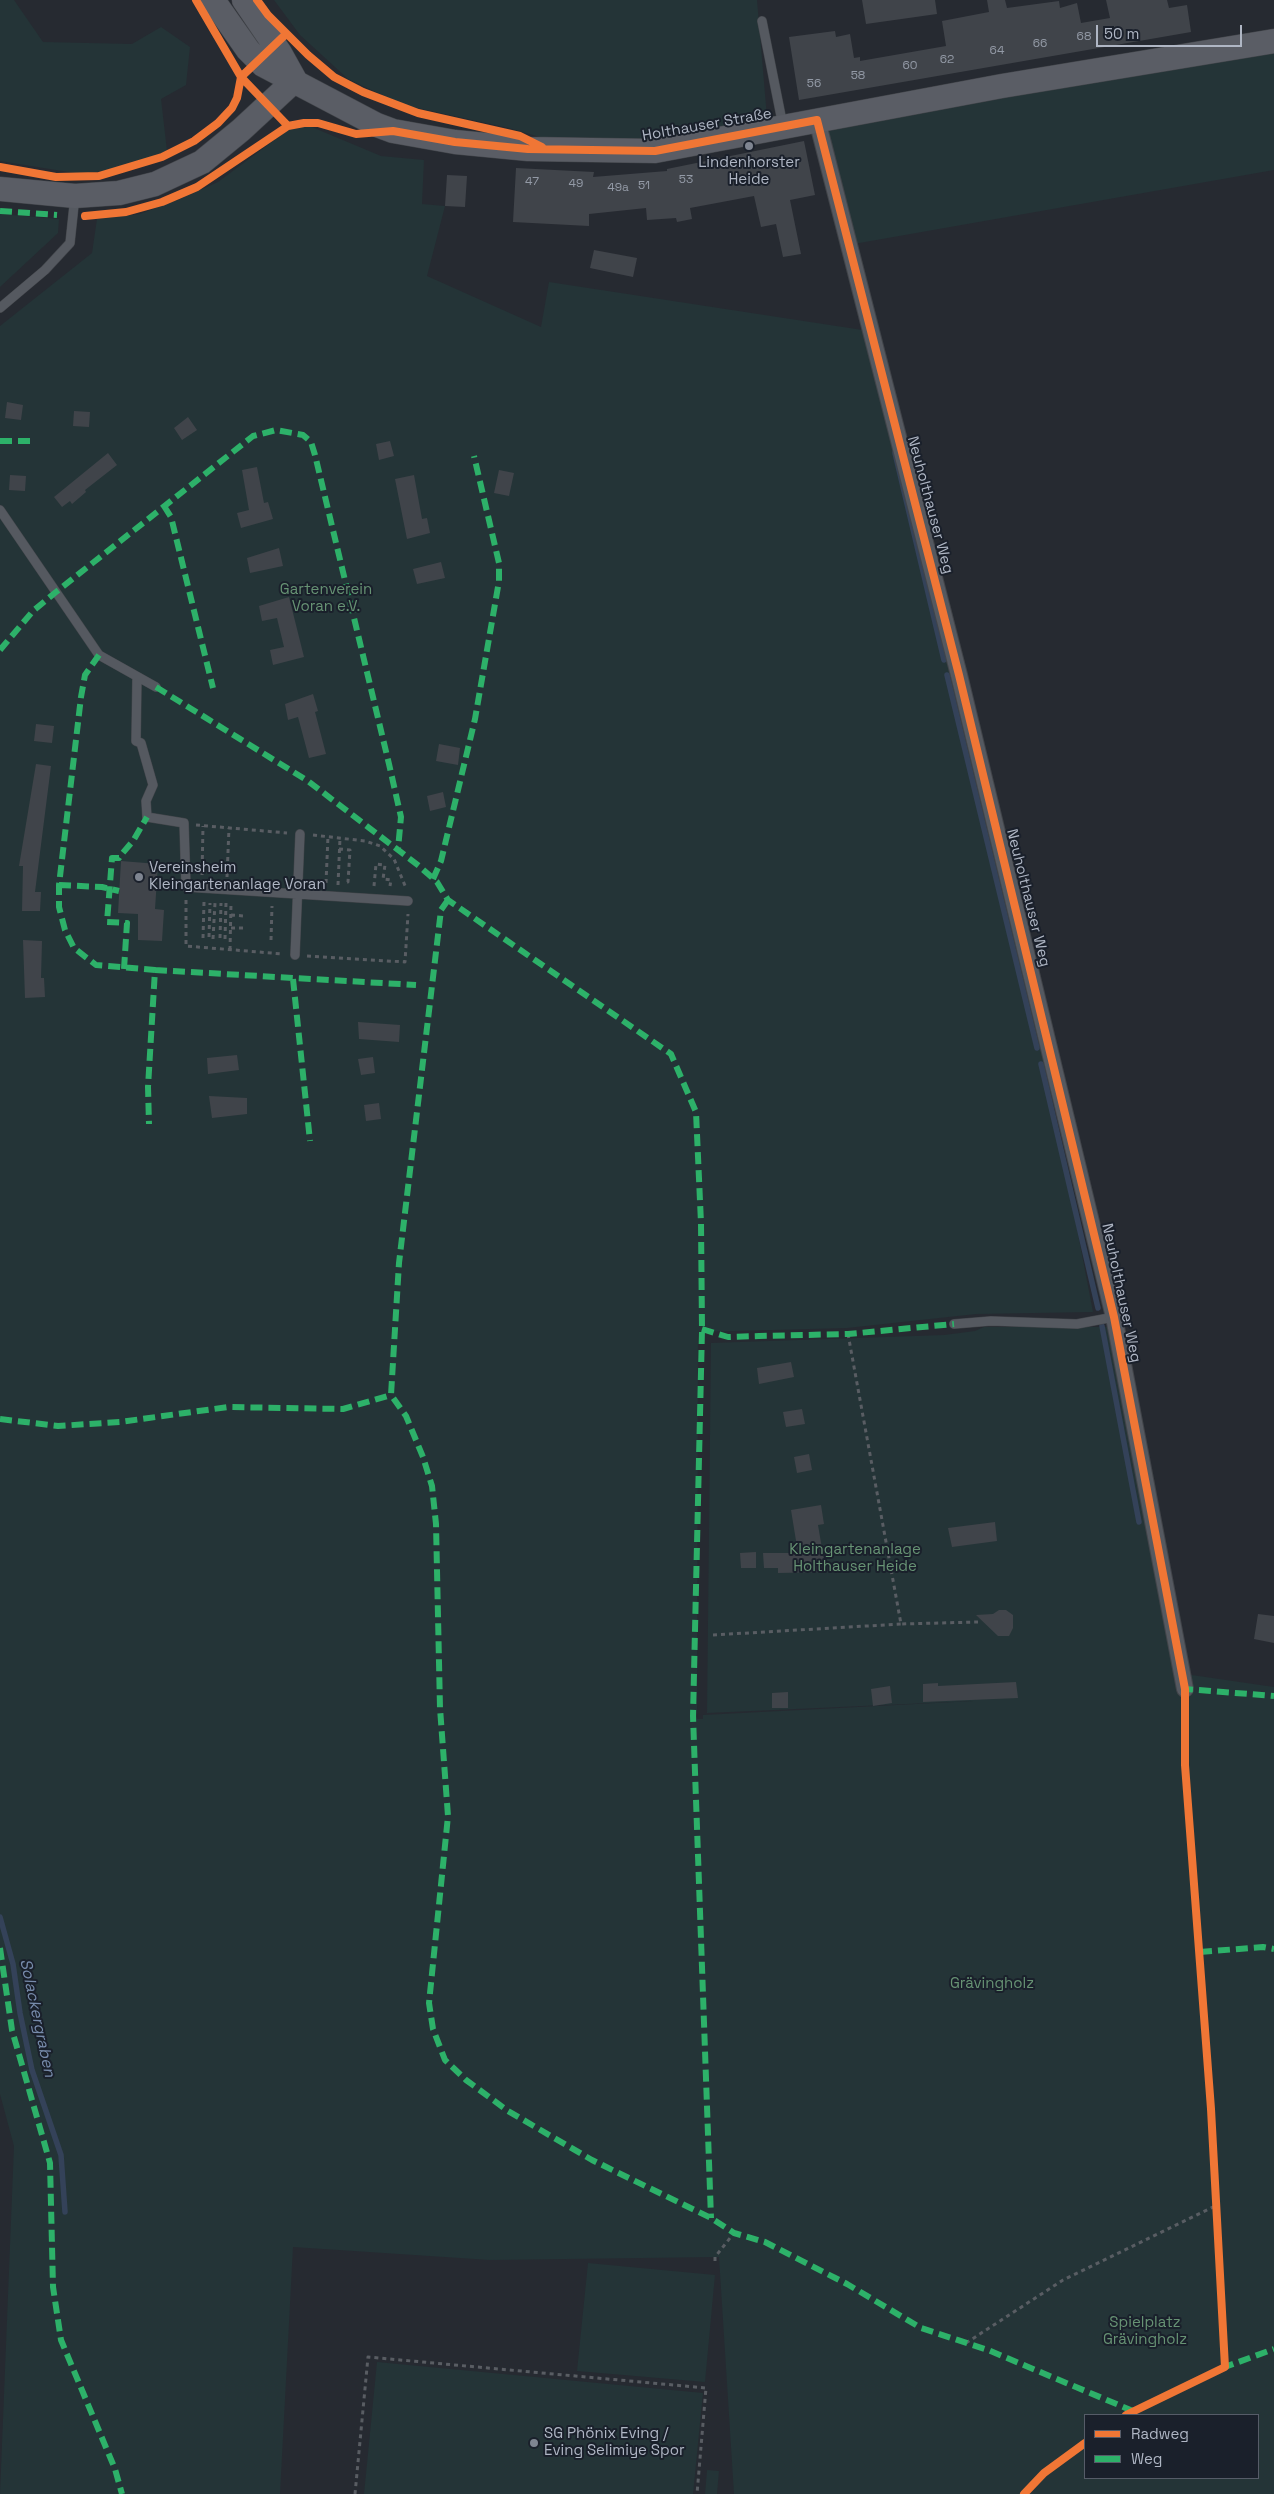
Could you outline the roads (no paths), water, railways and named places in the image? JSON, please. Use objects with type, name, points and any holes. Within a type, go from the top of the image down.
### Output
[{"type":"street","name":"Holthauser Straße","points":[[213,0],[248,50],[263,65],[295,80],[322,98],[377,125],[393,131],[455,142],[528,149],[655,151],[1002,86],[1274,41]]},
{"type":"street","points":[[0,188],[75,196],[132,191],[168,179],[202,162],[241,130],[295,80],[280,52],[244,0]]},
{"type":"street","name":"Neuholthauser Weg","points":[[817,120],[950,638],[1114,1317],[1186,1689]]},
{"type":"lane","points":[[762,21],[783,127]]},
{"type":"lane","points":[[0,308],[45,270],[70,243],[75,196]]},
{"type":"lane","points":[[0,510],[99,655],[156,687]]},
{"type":"lane","points":[[137,677],[136,740],[142,743],[153,785],[146,802],[147,817],[184,823],[186,887],[408,901]]},
{"type":"lane","points":[[295,955],[300,834]]},
{"type":"lane","points":[[954,1324],[991,1321],[1077,1324],[1114,1317]]},
{"type":"waterway","points":[[895,453],[944,660]]},
{"type":"waterway","points":[[947,675],[1037,1048]]},
{"type":"waterway","points":[[1041,1064],[1098,1308]]},
{"type":"waterway","points":[[1102,1326],[1139,1522]]},
{"type":"waterway","name":"Solackergraben","points":[[0,1917],[13,1964],[20,2013],[32,2070],[61,2155],[65,2212]]},
{"type":"place","name":"Lindenhorster Heide","points":[[749,146]]},
{"type":"place","name":"Vereinsheim Kleingartenanlage Voran","points":[[139,877]]},
{"type":"place","name":"SG Phönix Eving / Eving Selimiye Spor","points":[[534,2443]]},
{"type":"park label","name":"Gartenverein Voran e.V.","points":[[326,598]]},
{"type":"park label","name":"Kleingartenanlage Holthauser Heide","points":[[855,1558]]},
{"type":"park label","name":"Grävingholz","points":[[992,1984]]},
{"type":"park label","name":"Spielplatz Grävingholz","points":[[1145,2332]]}]
